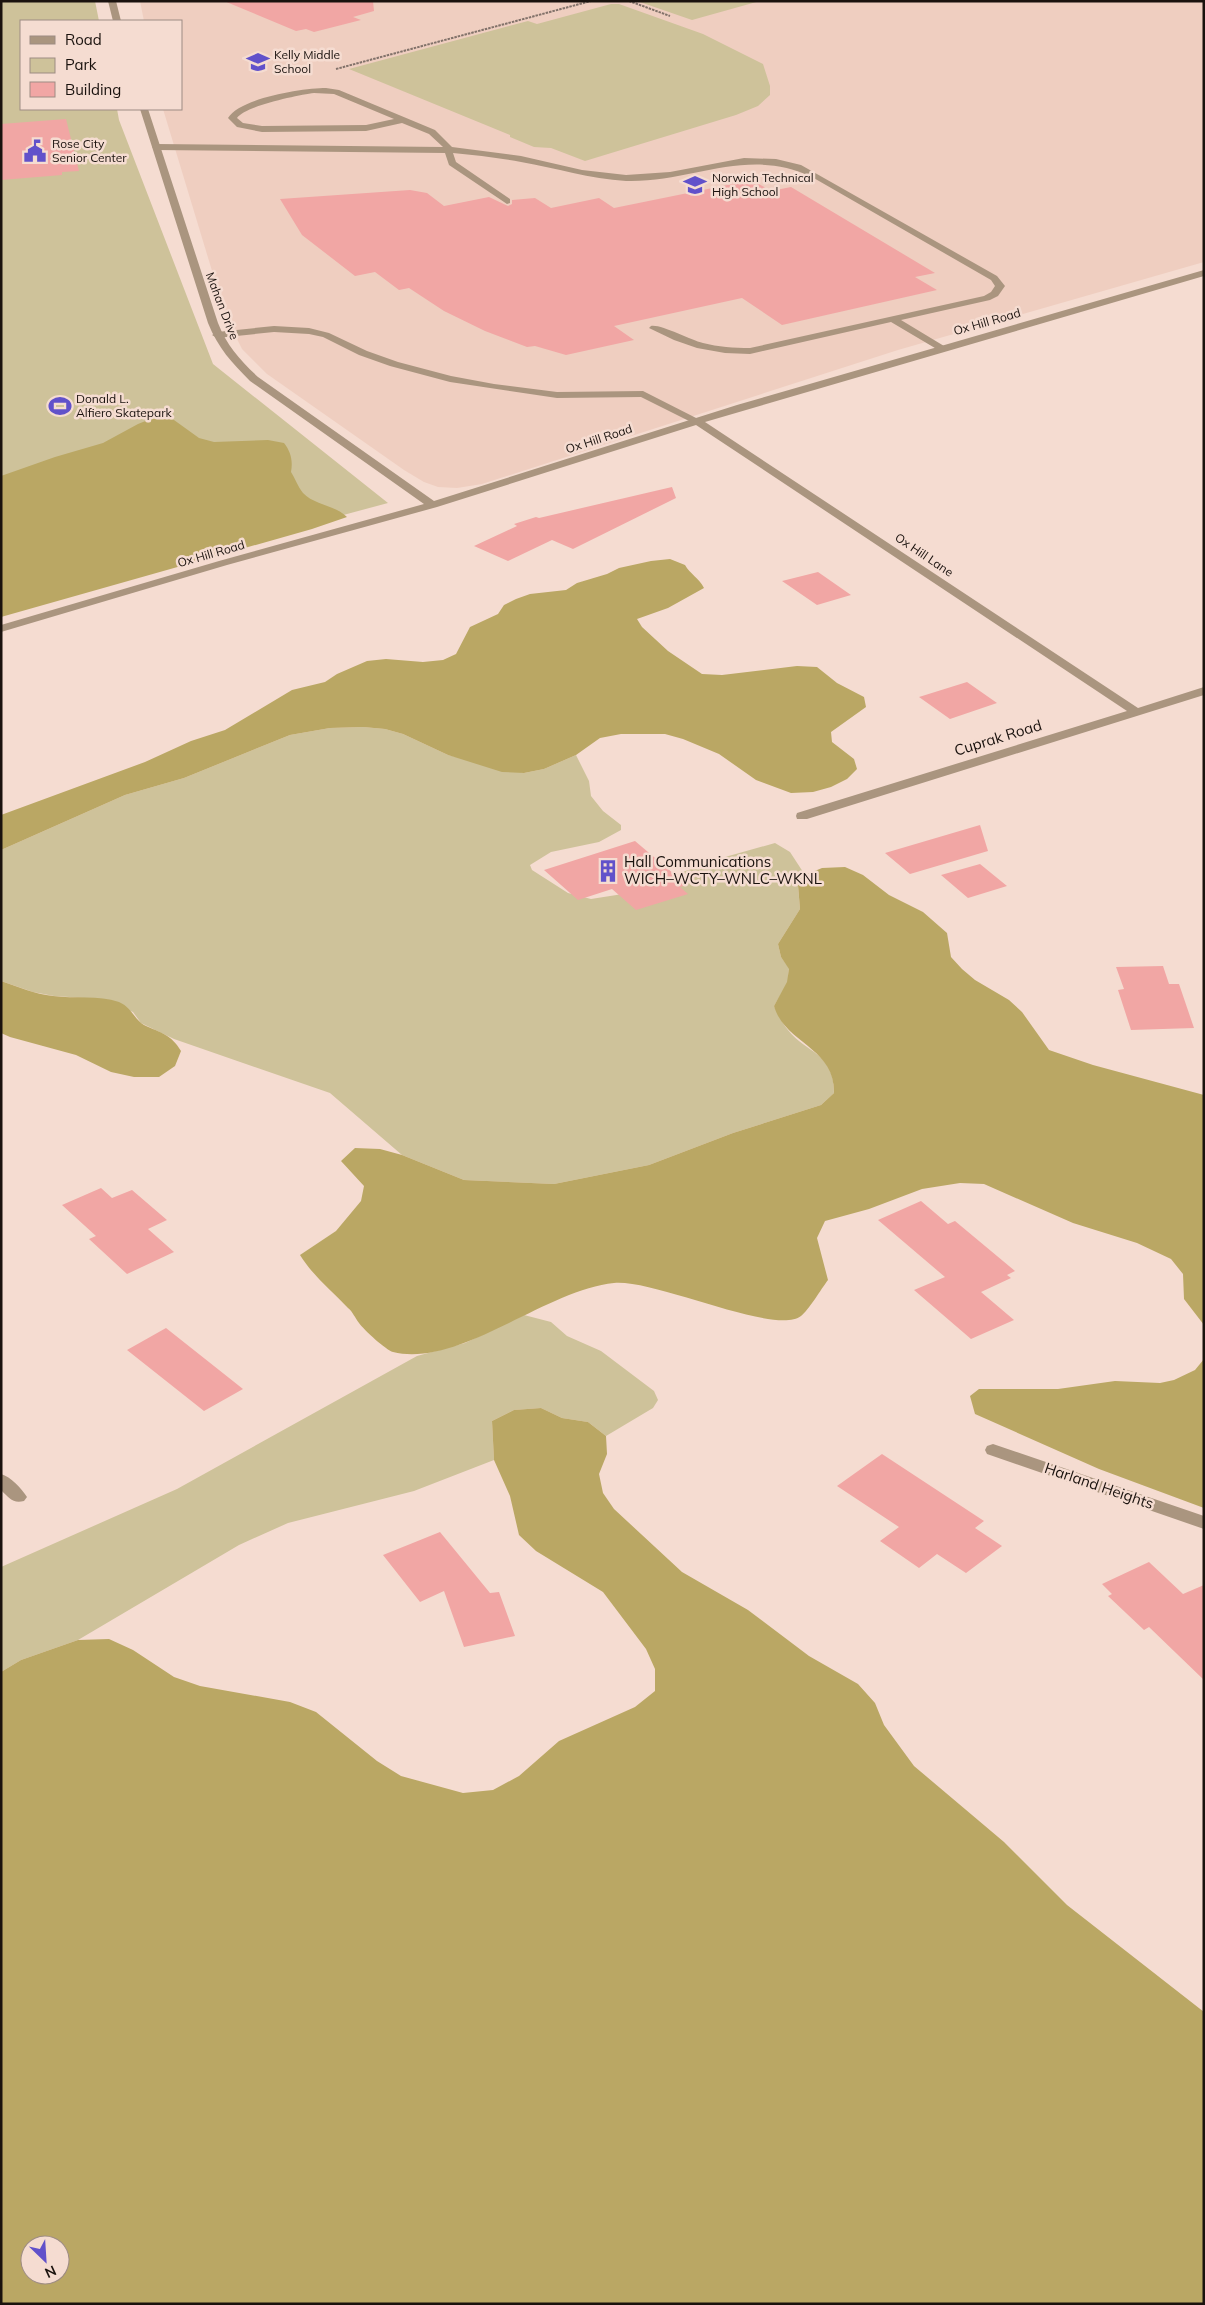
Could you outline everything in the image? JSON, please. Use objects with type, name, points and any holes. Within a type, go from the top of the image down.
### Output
[{"type":"street","points":[[112,1],[117,20]]},
{"type":"street","points":[[403,120],[361,129],[257,128],[240,125],[232,120],[233,115],[241,110],[318,90],[336,92],[435,133],[446,143],[452,163],[507,201]]},
{"type":"street","name":"Mahan Drive","points":[[144,110],[217,335],[231,357],[264,387],[433,505]]},
{"type":"street","points":[[156,147],[449,150],[504,156],[582,174],[616,177],[660,176],[749,161],[788,164],[820,178],[994,278],[1000,286],[995,294],[986,298],[743,351],[705,346],[674,337],[654,328]]},
{"type":"street","name":"Ox Hill Road","points":[[1,628],[433,505],[697,421],[940,348],[1204,274]]},
{"type":"street","points":[[892,319],[940,348]]},
{"type":"street","name":"Ox Hill Lane","points":[[217,335],[282,329],[315,332],[386,362],[450,379],[557,395],[643,394],[697,421],[1136,712]]},
{"type":"street","name":"Cuprak Road","points":[[802,816],[1204,691]]},
{"type":"street","name":"Harland Heights","points":[[993,1450],[1204,1523]]},
{"type":"street","points":[[1,1480],[18,1497]]},
{"type":"path","points":[[318,90],[308,77],[591,1]]},
{"type":"path","points":[[629,1],[670,16]]},
{"type":"shaded area","name":"Norwich Technical High School","points":[[140,1],[1204,1],[1204,262],[898,350],[482,484],[457,488],[438,487],[424,482],[404,470],[267,374],[242,349],[226,317],[163,110],[182,110],[182,20],[144,20]]},
{"type":"shaded area","points":[[158,416],[174,420],[199,438],[214,442],[268,440],[284,443],[291,457],[291,472],[303,493],[347,517],[312,529],[1,617],[1,476],[103,443],[138,424]]},
{"type":"shaded area","points":[[670,559],[685,565],[704,588],[668,608],[637,619],[642,627],[668,651],[702,674],[722,675],[797,666],[817,667],[837,683],[864,697],[866,707],[831,732],[832,742],[854,759],[857,769],[847,779],[831,787],[813,792],[791,793],[756,780],[719,754],[683,739],[665,734],[621,734],[600,738],[576,755],[544,769],[524,773],[502,772],[448,755],[403,734],[385,729],[363,727],[330,728],[290,735],[184,778],[125,795],[1,850],[1,815],[145,762],[191,741],[225,730],[292,690],[325,682],[337,674],[367,661],[386,659],[423,662],[443,660],[456,654],[470,627],[498,614],[504,605],[516,599],[530,594],[566,590],[577,583],[607,574],[619,568]]},
{"type":"shaded area","points":[[845,867],[863,875],[889,895],[923,912],[947,933],[951,957],[975,980],[1009,1000],[1022,1012],[1049,1050],[1093,1065],[1204,1095],[1204,1325],[1184,1299],[1183,1274],[1171,1259],[1137,1243],[1073,1223],[984,1184],[960,1183],[922,1189],[869,1209],[825,1221],[817,1238],[828,1280],[801,1316],[787,1320],[767,1319],[657,1289],[633,1284],[614,1283],[587,1289],[560,1299],[474,1339],[446,1349],[419,1354],[393,1352],[380,1344],[365,1330],[350,1310],[305,1263],[300,1255],[336,1231],[361,1201],[364,1186],[341,1161],[355,1148],[380,1149],[402,1155],[464,1180],[554,1184],[649,1165],[733,1133],[821,1105],[834,1093],[832,1078],[827,1065],[788,1029],[780,1019],[774,1006],[787,982],[789,969],[781,957],[778,944],[800,909],[798,885],[805,875],[822,868]]},
{"type":"shaded area","points":[[1,981],[46,995],[95,998],[119,1002],[127,1007],[141,1023],[165,1035],[177,1045],[181,1051],[175,1066],[159,1077],[134,1077],[111,1072],[76,1055],[1,1033]]},
{"type":"shaded area","points":[[1204,1359],[1204,1508],[1099,1469],[975,1414],[970,1396],[979,1389],[1058,1389],[1115,1381],[1160,1383],[1174,1380],[1195,1370]]},
{"type":"shaded area","points":[[541,1408],[562,1418],[588,1422],[606,1436],[607,1454],[599,1474],[603,1493],[614,1509],[682,1572],[748,1610],[809,1656],[858,1684],[875,1703],[884,1725],[914,1766],[1004,1842],[1067,1905],[1204,2012],[1204,2304],[1,2304],[1,1672],[21,1660],[78,1640],[109,1639],[133,1650],[174,1677],[200,1686],[290,1702],[316,1712],[377,1761],[401,1776],[463,1793],[493,1790],[519,1776],[559,1741],[635,1707],[655,1691],[655,1669],[646,1649],[603,1592],[536,1551],[519,1535],[510,1496],[494,1460],[492,1421],[514,1410]]},
{"type":"green space","points":[[1,1],[95,1],[99,20],[20,20],[20,110],[117,110],[119,120],[213,364],[388,503],[1,607]]},
{"type":"green space","points":[[637,1],[760,1],[692,20]]},
{"type":"green space","points":[[611,4],[619,4],[703,34],[763,64],[770,86],[770,95],[758,106],[736,115],[585,161],[551,148],[534,147],[510,137],[510,135],[349,69],[528,21],[537,24]]},
{"type":"green space","points":[[363,727],[385,729],[403,734],[448,755],[524,773],[544,769],[576,755],[589,781],[591,796],[603,811],[621,825],[621,830],[599,842],[551,852],[530,865],[532,870],[568,893],[591,899],[661,888],[680,873],[718,859],[775,843],[790,852],[805,875],[798,886],[800,909],[778,944],[781,957],[789,968],[788,982],[774,1006],[782,1021],[795,1038],[824,1061],[833,1080],[834,1093],[821,1105],[733,1133],[649,1165],[554,1184],[464,1180],[402,1155],[330,1093],[174,1039],[141,1023],[133,1012],[99,999],[54,996],[33,992],[1,981],[1,850],[125,795],[184,778],[290,735],[330,728]]},
{"type":"green space","points":[[524,1315],[551,1322],[567,1336],[601,1351],[654,1391],[658,1400],[653,1408],[606,1436],[588,1422],[562,1418],[541,1408],[514,1410],[492,1421],[494,1460],[414,1491],[288,1523],[239,1545],[78,1640],[21,1660],[1,1672],[1,1567],[177,1489],[417,1356],[465,1343]]},
{"type":"building","points":[[224,1],[373,1],[374,11],[353,17],[361,20],[314,32],[306,29],[296,31]]},
{"type":"building","name":"Rose City Senior Center","points":[[66,119],[79,171],[62,172],[62,175],[1,180],[1,124]]},
{"type":"building","points":[[752,180],[771,191],[791,187],[935,273],[915,277],[937,290],[782,325],[742,298],[614,326],[634,340],[566,355],[535,346],[527,347],[485,331],[444,311],[409,288],[399,290],[375,272],[355,276],[302,235],[280,199],[410,190],[427,193],[444,206],[489,197],[508,206],[512,204],[512,200],[535,198],[551,208],[599,198],[614,208]]},
{"type":"building","points":[[672,487],[676,498],[573,549],[552,540],[508,561],[474,546],[517,526],[514,524],[536,517],[539,518]]},
{"type":"building","points":[[818,572],[851,595],[817,605],[782,581]]},
{"type":"building","points":[[967,682],[997,703],[950,719],[919,697]]},
{"type":"building","points":[[980,825],[988,851],[910,874],[885,853]]},
{"type":"building","name":"Hall Communications WICH–WCTY–WNLC–WKNL","points":[[635,841],[687,885],[680,887],[688,894],[636,910],[612,889],[578,900],[544,870]]},
{"type":"building","points":[[980,864],[1007,886],[968,898],[941,875]]},
{"type":"building","points":[[1163,966],[1169,984],[1179,984],[1194,1028],[1131,1030],[1118,990],[1124,989],[1116,967]]},
{"type":"building","points":[[101,1188],[112,1198],[132,1190],[167,1220],[148,1229],[174,1252],[127,1274],[89,1239],[96,1236],[62,1205]]},
{"type":"building","points":[[921,1201],[948,1224],[955,1221],[1015,1271],[1007,1275],[1011,1278],[981,1292],[1014,1320],[971,1339],[914,1290],[945,1277],[878,1220]]},
{"type":"building","points":[[166,1328],[243,1389],[204,1411],[127,1350]]},
{"type":"building","points":[[882,1454],[984,1521],[975,1528],[1002,1546],[966,1573],[937,1554],[919,1568],[880,1541],[899,1527],[837,1486]]},
{"type":"building","points":[[440,1532],[490,1593],[499,1592],[515,1636],[464,1647],[444,1591],[420,1602],[383,1555]]},
{"type":"building","points":[[1149,1562],[1183,1594],[1204,1585],[1204,1680],[1149,1627],[1144,1630],[1108,1596],[1112,1594],[1102,1584]]},
{"type":"place","name":"Kelly Middle School","points":[[258,62]]},
{"type":"place","name":"Rose City Senior Center","points":[[35,151]]},
{"type":"place","name":"Norwich Technical High School","points":[[695,185]]},
{"type":"place","name":"Donald L. Alfiero Skatepark","points":[[60,406]]},
{"type":"place","name":"Hall Communications WICH–WCTY–WNLC–WKNL","points":[[608,871]]}]
